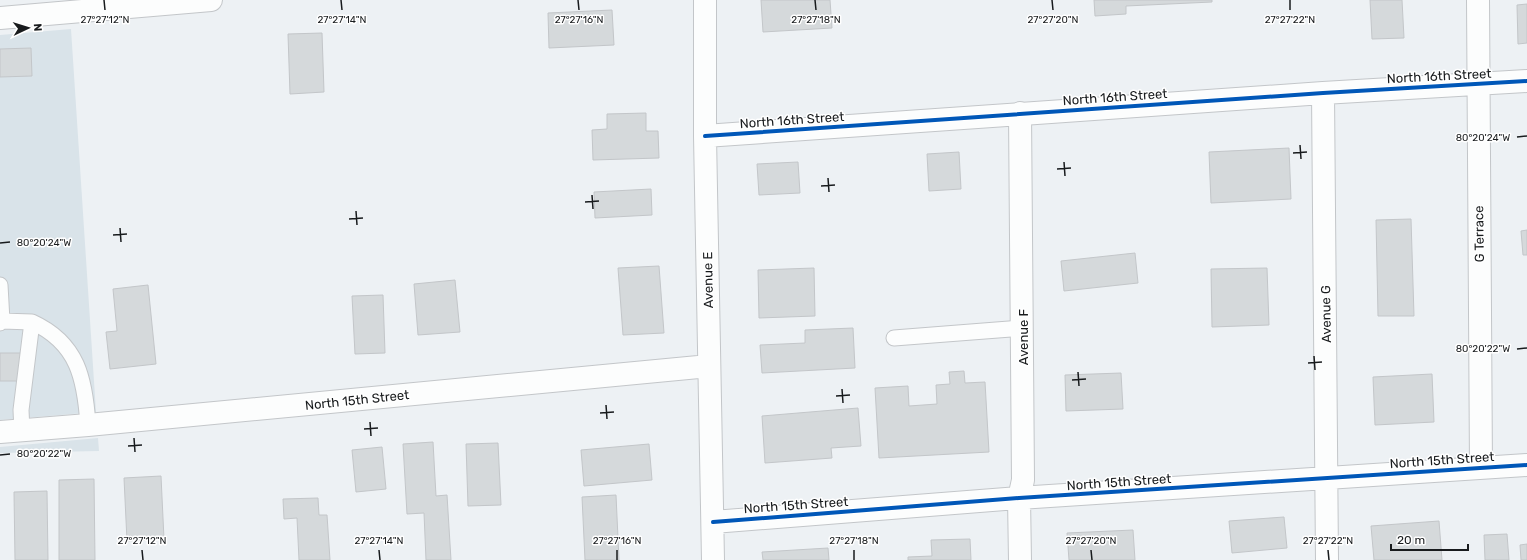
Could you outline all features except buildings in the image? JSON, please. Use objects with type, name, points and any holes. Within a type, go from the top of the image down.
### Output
[{"type":"street","points":[[0,18],[211,0]]},
{"type":"street","name":"Avenue E","points":[[705,0],[705,136],[713,560]]},
{"type":"street","name":"G Terrace","points":[[1478,0],[1477,84],[1481,468]]},
{"type":"street","name":"North 16th Street","points":[[705,136],[1020,113],[1527,81]]},
{"type":"street","name":"Avenue G","points":[[1323,93],[1328,478],[1327,560]]},
{"type":"street","name":"Avenue F","points":[[1020,113],[1023,328],[1023,480],[1019,498],[1020,560]]},
{"type":"street","name":"North 15th Street","points":[[7,433],[709,366]]},
{"type":"street","name":"North 15th Street","points":[[713,522],[1019,498],[1527,465]]},
{"type":"lane","points":[[0,285],[1,322],[32,322],[45,328],[61,340],[78,366],[86,394],[88,425]]},
{"type":"lane","points":[[7,433],[21,410],[32,322]]},
{"type":"lane","points":[[894,338],[1023,328]]},
{"type":"shaded area","points":[[71,29],[96,412],[0,420],[0,35]]},
{"type":"shaded area","points":[[98,438],[99,451],[0,453],[0,447]]},
{"type":"cycle path","points":[[705,136],[1323,93],[1527,81]]},
{"type":"cycle path","points":[[713,522],[1019,498],[1527,465]]}]
